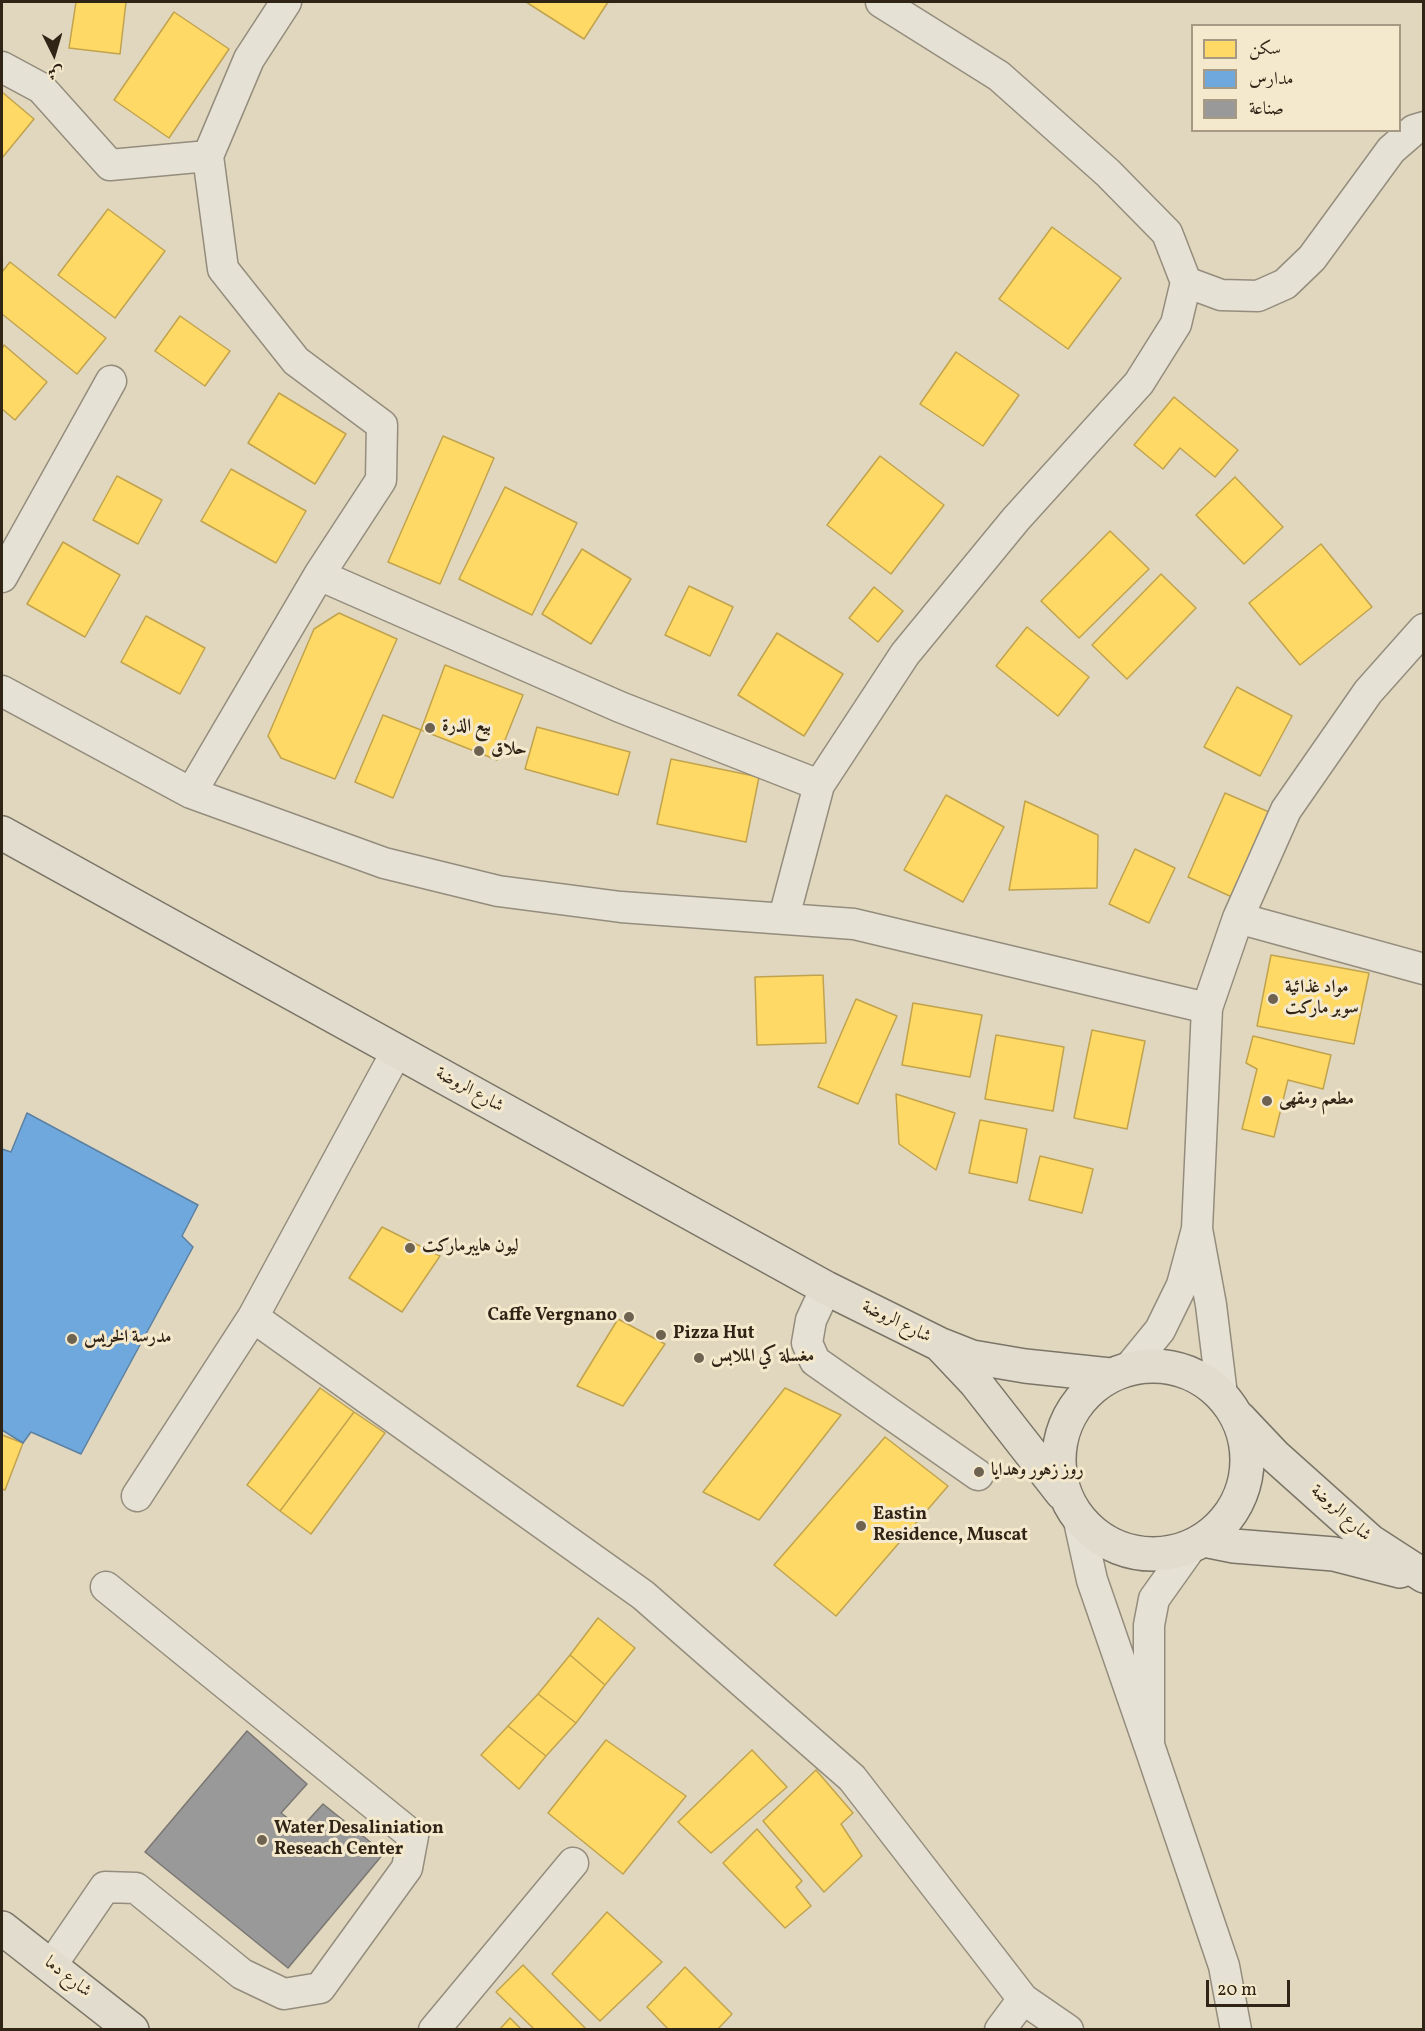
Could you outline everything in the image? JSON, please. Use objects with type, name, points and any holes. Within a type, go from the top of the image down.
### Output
[{"type":"main road","name":"شارع الروضة","points":[[2,833],[826,1288],[939,1344],[972,1357],[1025,1366],[1119,1372]]},
{"type":"main road","name":"شارع الروضة","points":[[939,1344],[976,1383],[1072,1508]]},
{"type":"main road","points":[[1163,1366],[1196,1375],[1230,1406],[1247,1444],[1248,1472],[1235,1507],[1225,1522],[1198,1544],[1151,1555],[1111,1546],[1072,1508],[1057,1461],[1063,1426],[1082,1397],[1119,1372],[1163,1366]]},
{"type":"main road","name":"شارع الروضة","points":[[1230,1406],[1275,1456],[1370,1541],[1424,1576]]},
{"type":"main road","name":"شارع الروضة","points":[[1198,1544],[1334,1554],[1424,1576]]},
{"type":"main road","name":"شارع دما","points":[[2,1928],[132,2030]]},
{"type":"street","points":[[191,793],[319,575],[381,480],[382,425],[296,361],[223,268],[208,156],[249,60],[286,2]]},
{"type":"street","points":[[784,917],[819,784],[905,654],[1016,519],[1139,383],[1176,324],[1186,282],[1167,233],[1108,173],[999,76],[881,2]]},
{"type":"street","points":[[2,67],[40,88],[110,165],[208,156]]},
{"type":"street","points":[[1186,282],[1221,295],[1258,296],[1285,284],[1312,258],[1391,150],[1414,130],[1424,127]]},
{"type":"street","points":[[2,576],[111,381]]},
{"type":"street","points":[[319,575],[620,707],[819,784]]},
{"type":"street","points":[[1119,1372],[1160,1330],[1182,1285],[1197,1228],[1206,1008],[1238,918],[1286,810],[1368,692],[1424,629]]},
{"type":"street","points":[[2,691],[191,793],[384,863],[498,891],[621,907],[784,917],[854,924],[1206,1008]]},
{"type":"street","points":[[1238,918],[1424,969]]},
{"type":"street","points":[[137,1496],[253,1317],[397,1051]]},
{"type":"street","points":[[1197,1228],[1230,1406]]},
{"type":"street","points":[[826,1288],[811,1320],[807,1343],[815,1361],[978,1475]]},
{"type":"street","points":[[253,1317],[643,1595],[852,1778],[1023,1999],[1068,2030]]},
{"type":"street","points":[[1072,1508],[1092,1580],[1224,1966],[1236,2030]]},
{"type":"street","points":[[1149,1745],[1149,1625],[1154,1599],[1198,1544]]},
{"type":"street","points":[[51,1966],[105,1887],[136,1888],[242,1974],[284,1994],[320,1988],[407,1868],[413,1836],[106,1587]]},
{"type":"street","points":[[434,2030],[573,1863]]},
{"type":"street","points":[[1000,2030],[1023,1999]]},
{"type":"building: سكن","points":[[76,2],[126,2],[120,54],[69,48]]},
{"type":"building: سكن","points":[[526,2],[608,2],[584,39]]},
{"type":"building: سكن","points":[[174,12],[229,49],[169,138],[114,100]]},
{"type":"building: سكن","points":[[2,92],[34,119],[2,158]]},
{"type":"building: سكن","points":[[108,209],[165,251],[115,318],[58,275]]},
{"type":"building: سكن","points":[[1052,227],[1121,278],[1068,349],[999,299]]},
{"type":"building: سكن","points":[[10,262],[106,338],[77,374],[2,314],[2,272]]},
{"type":"building: سكن","points":[[180,316],[230,351],[205,386],[155,351]]},
{"type":"building: سكن","points":[[4,345],[47,382],[15,420],[2,409],[2,349]]},
{"type":"building: سكن","points":[[956,352],[1019,395],[983,446],[920,404]]},
{"type":"building: سكن","points":[[279,393],[346,434],[315,484],[248,443]]},
{"type":"building: سكن","points":[[1174,397],[1238,450],[1215,477],[1180,448],[1163,469],[1134,445]]},
{"type":"building: سكن","points":[[443,436],[494,458],[440,584],[388,562]]},
{"type":"building: سكن","points":[[880,456],[944,505],[891,574],[827,525]]},
{"type":"building: سكن","points":[[231,469],[306,511],[276,563],[201,521]]},
{"type":"building: سكن","points":[[117,476],[162,500],[138,544],[93,520]]},
{"type":"building: سكن","points":[[1235,477],[1283,527],[1244,564],[1196,515]]},
{"type":"building: سكن","points":[[505,487],[577,523],[532,615],[459,579]]},
{"type":"building: سكن","points":[[1110,531],[1149,569],[1079,638],[1041,601]]},
{"type":"building: سكن","points":[[63,542],[120,575],[85,637],[27,604]]},
{"type":"building: سكن","points":[[1321,544],[1372,607],[1300,665],[1249,603]]},
{"type":"building: سكن","points":[[582,549],[631,579],[591,644],[542,614]]},
{"type":"building: سكن","points":[[1161,574],[1196,608],[1127,679],[1092,645]]},
{"type":"building: سكن","points":[[689,586],[733,607],[710,656],[665,635]]},
{"type":"building: سكن","points":[[874,587],[903,611],[878,642],[849,618]]},
{"type":"building: سكن","points":[[339,613],[397,639],[335,779],[281,758],[268,736],[314,629]]},
{"type":"building: سكن","points":[[146,616],[205,648],[180,694],[121,662]]},
{"type":"building: سكن","points":[[1027,627],[1089,677],[1058,716],[996,666]]},
{"type":"building: سكن","points":[[777,633],[843,674],[804,736],[738,695]]},
{"type":"building: سكن","points":[[445,665],[523,695],[497,760],[421,730]]},
{"type":"building: سكن","points":[[1237,687],[1292,716],[1260,776],[1204,747]]},
{"type":"building: سكن","points":[[383,715],[421,730],[393,798],[355,782]]},
{"type":"building: سكن","points":[[537,727],[630,752],[618,795],[525,769]]},
{"type":"building: سكن","points":[[671,759],[759,777],[746,842],[657,824]]},
{"type":"building: سكن","points":[[1225,793],[1269,812],[1232,897],[1188,877]]},
{"type":"building: سكن","points":[[946,795],[1004,827],[963,902],[904,870]]},
{"type":"building: سكن","points":[[1025,801],[1098,835],[1097,888],[1009,890]]},
{"type":"building: سكن","points":[[1135,849],[1175,868],[1149,923],[1109,904]]},
{"type":"building: سكن","points":[[1271,955],[1369,973],[1354,1044],[1257,1026]]},
{"type":"building: سكن","points":[[823,975],[826,1043],[757,1045],[755,977]]},
{"type":"building: سكن","points":[[856,999],[897,1016],[858,1104],[818,1087]]},
{"type":"building: سكن","points":[[913,1003],[982,1015],[970,1077],[902,1065]]},
{"type":"building: سكن","points":[[1092,1030],[1145,1041],[1127,1129],[1074,1118]]},
{"type":"building: سكن","points":[[996,1035],[1064,1047],[1053,1111],[985,1099]]},
{"type":"building: سكن","points":[[1253,1036],[1331,1055],[1323,1089],[1288,1080],[1274,1137],[1242,1129],[1257,1069],[1246,1063]]},
{"type":"building: سكن","points":[[896,1094],[955,1113],[936,1170],[899,1144]]},
{"type":"building: سكن","points":[[980,1120],[1027,1129],[1017,1183],[969,1173]]},
{"type":"building: سكن","points":[[1040,1156],[1093,1169],[1082,1213],[1029,1200]]},
{"type":"building: سكن","points":[[382,1227],[440,1256],[402,1312],[349,1278]]},
{"type":"building: سكن","points":[[618,1319],[665,1344],[623,1406],[577,1386]]},
{"type":"building: سكن","points":[[320,1388],[354,1412],[280,1511],[247,1485]]},
{"type":"building: سكن","points":[[785,1388],[841,1415],[759,1520],[703,1492]]},
{"type":"building: سكن","points":[[354,1412],[385,1433],[311,1534],[280,1511]]},
{"type":"building: سكن","points":[[2,1435],[23,1443],[5,1490],[2,1489]]},
{"type":"building: سكن","name":"Eastin Residence, Muscat","points":[[885,1437],[948,1486],[836,1616],[774,1565]]},
{"type":"building: سكن","points":[[598,1618],[635,1648],[605,1685],[570,1655]]},
{"type":"building: سكن","points":[[570,1655],[605,1685],[576,1723],[538,1694]]},
{"type":"building: سكن","points":[[538,1694],[576,1723],[546,1756],[508,1726]]},
{"type":"building: سكن","points":[[508,1726],[546,1756],[519,1789],[481,1755]]},
{"type":"building: سكن","points":[[606,1740],[686,1796],[623,1874],[548,1813]]},
{"type":"building: سكن","points":[[752,1750],[787,1787],[711,1853],[678,1822]]},
{"type":"building: سكن","points":[[816,1770],[853,1813],[841,1824],[862,1856],[824,1892],[763,1821]]},
{"type":"building: سكن","points":[[757,1829],[802,1881],[796,1887],[811,1906],[785,1928],[723,1863]]},
{"type":"building: سكن","points":[[607,1912],[662,1962],[600,2021],[552,1974]]},
{"type":"building: سكن","points":[[523,1965],[587,2030],[535,2030],[496,1992]]},
{"type":"building: سكن","points":[[685,1967],[732,2014],[717,2030],[669,2030],[647,2007]]},
{"type":"building: سكن","points":[[510,2018],[522,2030],[499,2030]]},
{"type":"building: مدارس","name":"مدرسة الخريس","points":[[27,1113],[198,1205],[182,1236],[193,1247],[81,1454],[31,1432],[23,1443],[2,1430],[2,1149],[11,1152]]},
{"type":"building: صناعة","name":"Water Desaliniation Reseach Center","points":[[247,1731],[307,1784],[281,1813],[301,1828],[323,1804],[384,1853],[288,1968],[145,1852]]},
{"type":"place","name":"بيع الذرة","points":[[430,728]]},
{"type":"place","name":"حلاق","points":[[479,751]]},
{"type":"place","name":"مواد غذائية سوبر ماركت","points":[[1273,999]]},
{"type":"place","name":"مطعم ومقهى","points":[[1267,1101]]},
{"type":"place","name":"ليون هايبرماركت","points":[[410,1248]]},
{"type":"place","name":"Caffe Vergnano","points":[[629,1317]]},
{"type":"place","name":"Pizza Hut","points":[[661,1335]]},
{"type":"place","name":"مدرسة الخريس","points":[[72,1339]]},
{"type":"place","name":"مغسلة كي الملابس","points":[[699,1358]]},
{"type":"place","name":"روز زهور وهدايا","points":[[979,1472]]},
{"type":"place","name":"Eastin Residence, Muscat","points":[[861,1526]]},
{"type":"place","name":"Water Desaliniation Reseach Center","points":[[262,1840]]}]
